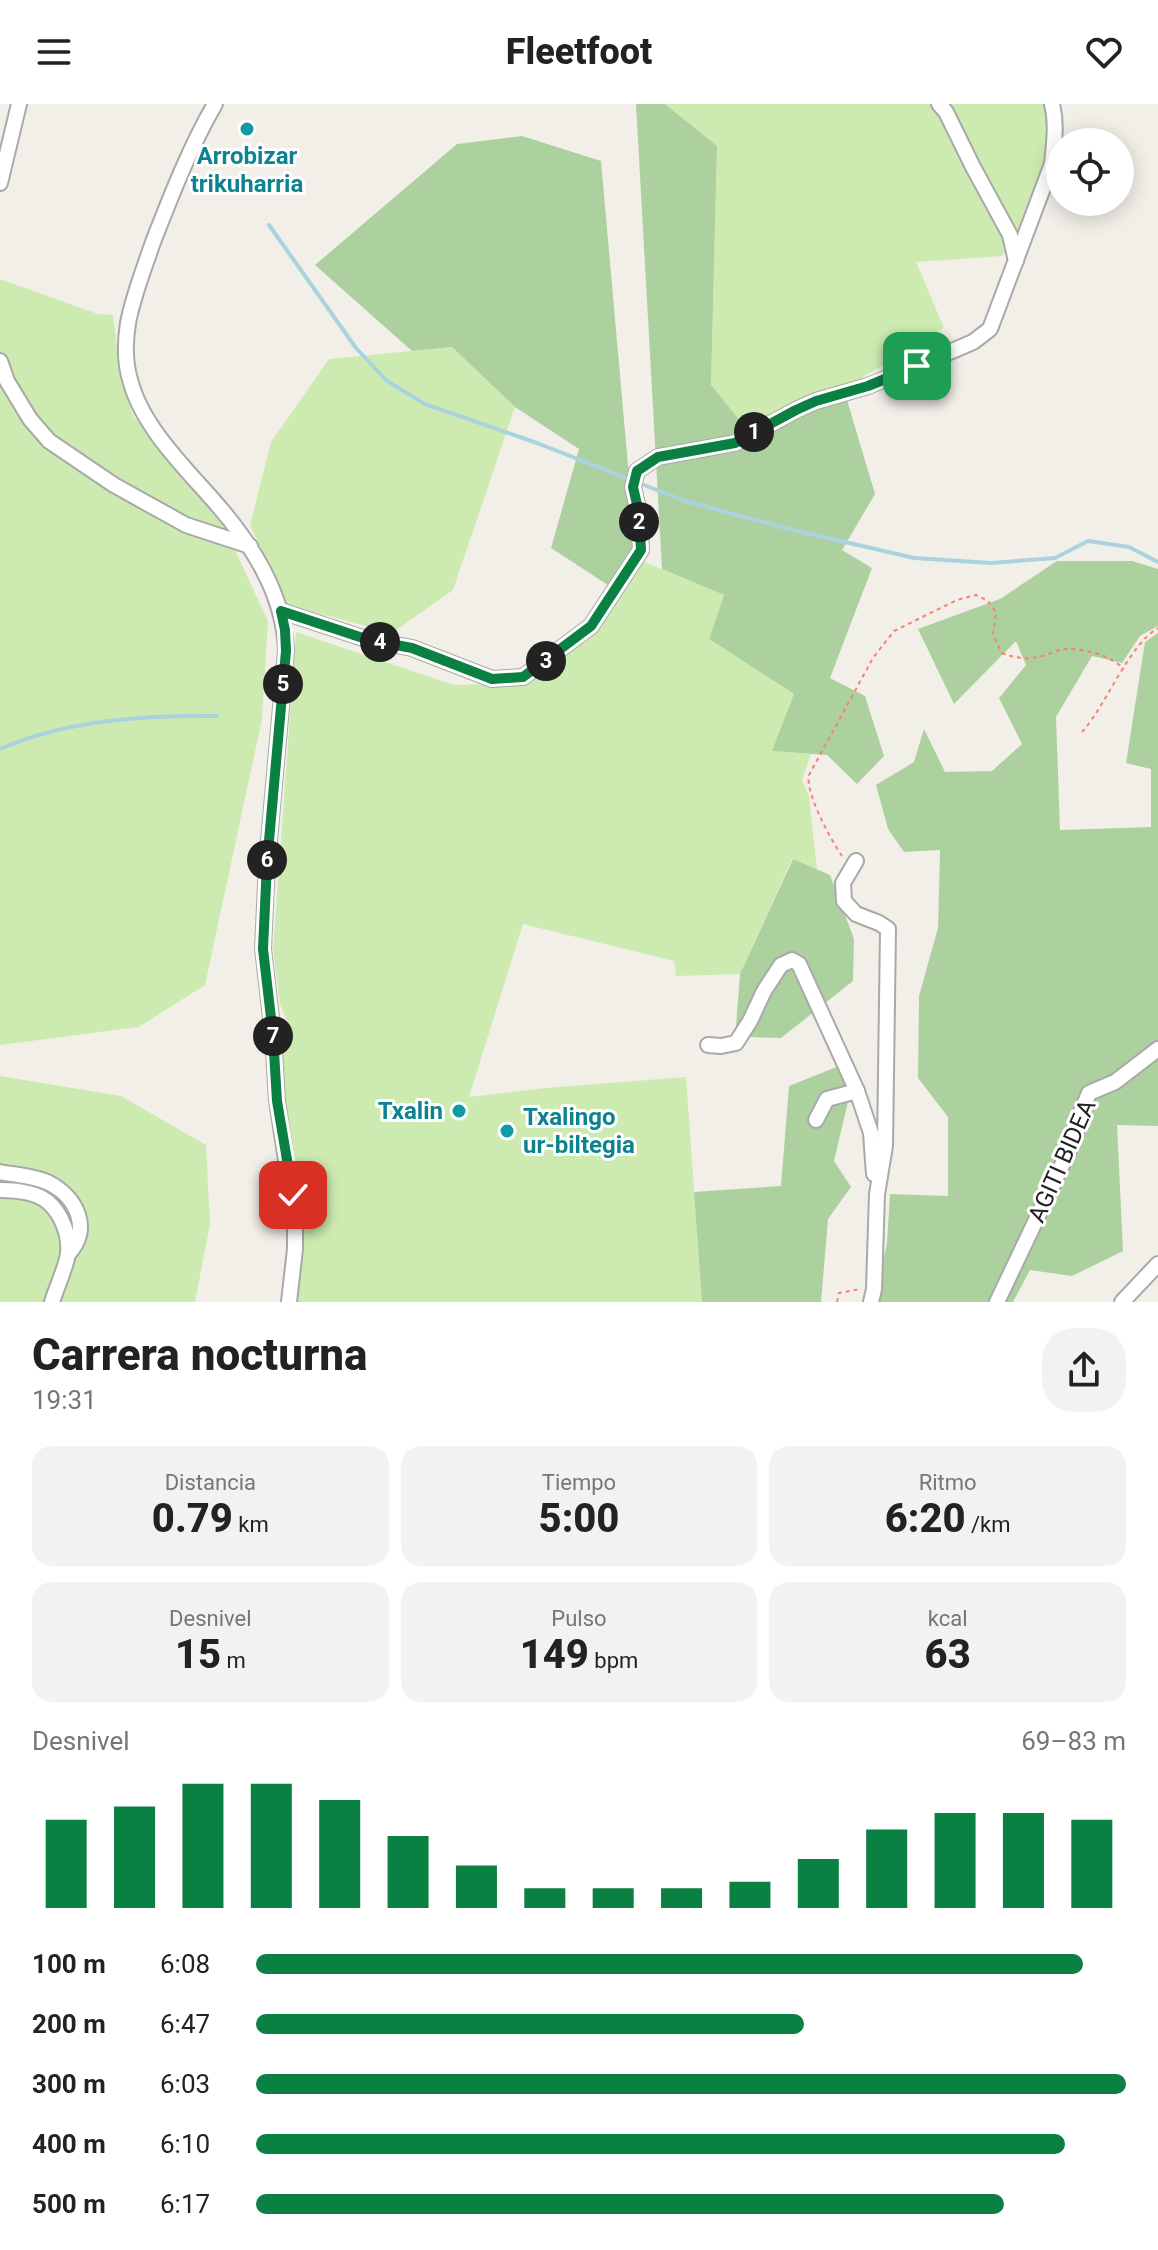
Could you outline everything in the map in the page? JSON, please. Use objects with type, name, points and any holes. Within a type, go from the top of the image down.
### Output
[{"type":"street","points":[[0,183],[19,104]]},
{"type":"street","points":[[215,104],[175,187],[144,268],[128,325],[127,367],[130,383],[146,418],[250,546],[281,611],[285,630],[286,651],[267,863],[263,949],[277,1101],[295,1219],[289,1302]]},
{"type":"street","points":[[939,104],[1010,235],[1016,261]]},
{"type":"street","points":[[281,611],[369,640],[412,648],[492,679],[523,677],[591,626],[641,550],[639,513],[633,487],[637,471],[658,457],[735,443],[816,401],[868,386],[973,342],[990,329],[1052,164],[1055,138],[1052,104]]},
{"type":"street","points":[[0,361],[7,381],[30,419],[49,441],[105,479],[186,525],[250,546]]},
{"type":"street","points":[[856,861],[843,883],[844,901],[856,914],[888,929],[885,1146],[877,1194],[872,1296]]},
{"type":"street","points":[[708,1045],[736,1043],[781,965],[792,960],[799,964],[857,1091],[871,1133],[877,1194]]},
{"type":"street","name":"AGITI BIDEA","points":[[997,1302],[1075,1138],[1089,1093],[1115,1082],[1158,1049]]},
{"type":"street","points":[[816,1120],[827,1099],[857,1091]]},
{"type":"street","points":[[0,1172],[49,1183],[72,1202],[81,1220],[78,1241],[68,1254]]},
{"type":"street","points":[[0,1190],[18,1190],[48,1201],[64,1222],[68,1254],[52,1302]]},
{"type":"street","points":[[1122,1302],[1158,1264]]},
{"type":"path","points":[[856,861],[842,856],[826,830],[807,785],[809,775],[873,658],[894,631],[957,600],[976,595],[988,601],[996,612],[993,635],[1002,653],[1019,659],[1041,657],[1063,649],[1082,651],[1106,656],[1124,669]]},
{"type":"path","points":[[1082,732],[1100,709],[1143,638],[1158,628]]},
{"type":"path","points":[[837,1302],[839,1293],[855,1289],[872,1296]]},
{"type":"green space","points":[[636,104],[665,104],[717,146],[711,385],[754,438],[817,405],[847,400],[875,494],[842,550],[872,568],[830,678],[865,696],[884,756],[857,784],[827,755],[772,751],[794,694],[709,639],[724,595],[662,569]]},
{"type":"green space","points":[[665,104],[1053,104],[1055,128],[1046,128],[1046,190],[1002,256],[916,262],[944,328],[843,389],[800,399],[748,431],[711,385],[717,147]]},
{"type":"green space","points":[[522,136],[601,161],[635,544],[611,587],[551,548],[579,449],[515,407],[452,347],[412,351],[315,265],[457,144]]},
{"type":"green space","points":[[0,279],[98,314],[113,315],[121,378],[133,416],[231,531],[234,548],[268,621],[262,719],[205,985],[139,1027],[0,1045]]},
{"type":"green space","points":[[452,347],[515,407],[453,590],[392,633],[287,605],[250,525],[271,442],[329,359]]},
{"type":"green space","points":[[640,560],[724,595],[709,639],[794,694],[773,751],[811,754],[802,780],[809,797],[817,870],[792,859],[740,974],[676,976],[674,961],[523,924],[469,1097],[686,1077],[702,1302],[294,1302],[279,1082],[288,1023],[280,1004],[273,950],[296,632],[454,685],[490,684],[555,661]]},
{"type":"green space","points":[[1057,561],[1132,561],[1158,569],[1158,626],[1140,636],[1122,663],[1092,656],[1056,717],[1060,830],[1151,827],[1151,769],[1126,763],[1145,642],[1158,633],[1158,1126],[1117,1125],[1123,1251],[1072,1276],[1030,1270],[1013,1302],[875,1302],[887,1243],[890,1194],[948,1196],[948,1117],[918,1078],[919,996],[938,928],[940,850],[904,852],[888,829],[876,785],[914,762],[924,729],[945,772],[992,771],[1022,744],[999,698],[1026,665],[1016,641],[954,704],[918,629],[1000,599]]},
{"type":"green space","points":[[793,859],[830,875],[854,939],[853,981],[781,1038],[749,1037],[736,1026],[740,974]]},
{"type":"green space","points":[[839,1066],[851,1089],[834,1161],[851,1187],[828,1219],[821,1302],[702,1302],[694,1192],[781,1186],[789,1086]]},
{"type":"green space","points":[[0,1076],[121,1096],[206,1145],[210,1224],[195,1302],[0,1302]]},
{"type":"waterway","points":[[269,225],[356,348],[387,381],[425,404],[626,478]]},
{"type":"waterway","points":[[644,485],[685,501],[914,558],[991,563],[1055,558],[1088,541],[1129,547],[1158,562]]},
{"type":"waterway","points":[[0,749],[52,731],[106,721],[217,716]]},
{"type":"place","name":"Arrobizar trikuharria","points":[[247,129]]},
{"type":"place","name":"Txalin","points":[[459,1111]]},
{"type":"place","name":"Txalingo ur-biltegia","points":[[507,1131]]},
{"type":"route","points":[[293,1195],[277,1101],[263,949],[267,863],[286,651],[281,611],[369,640],[412,648],[492,679],[523,677],[591,626],[641,550],[639,513],[633,487],[637,471],[658,457],[735,443],[816,401],[845,394],[917,366]]}]
